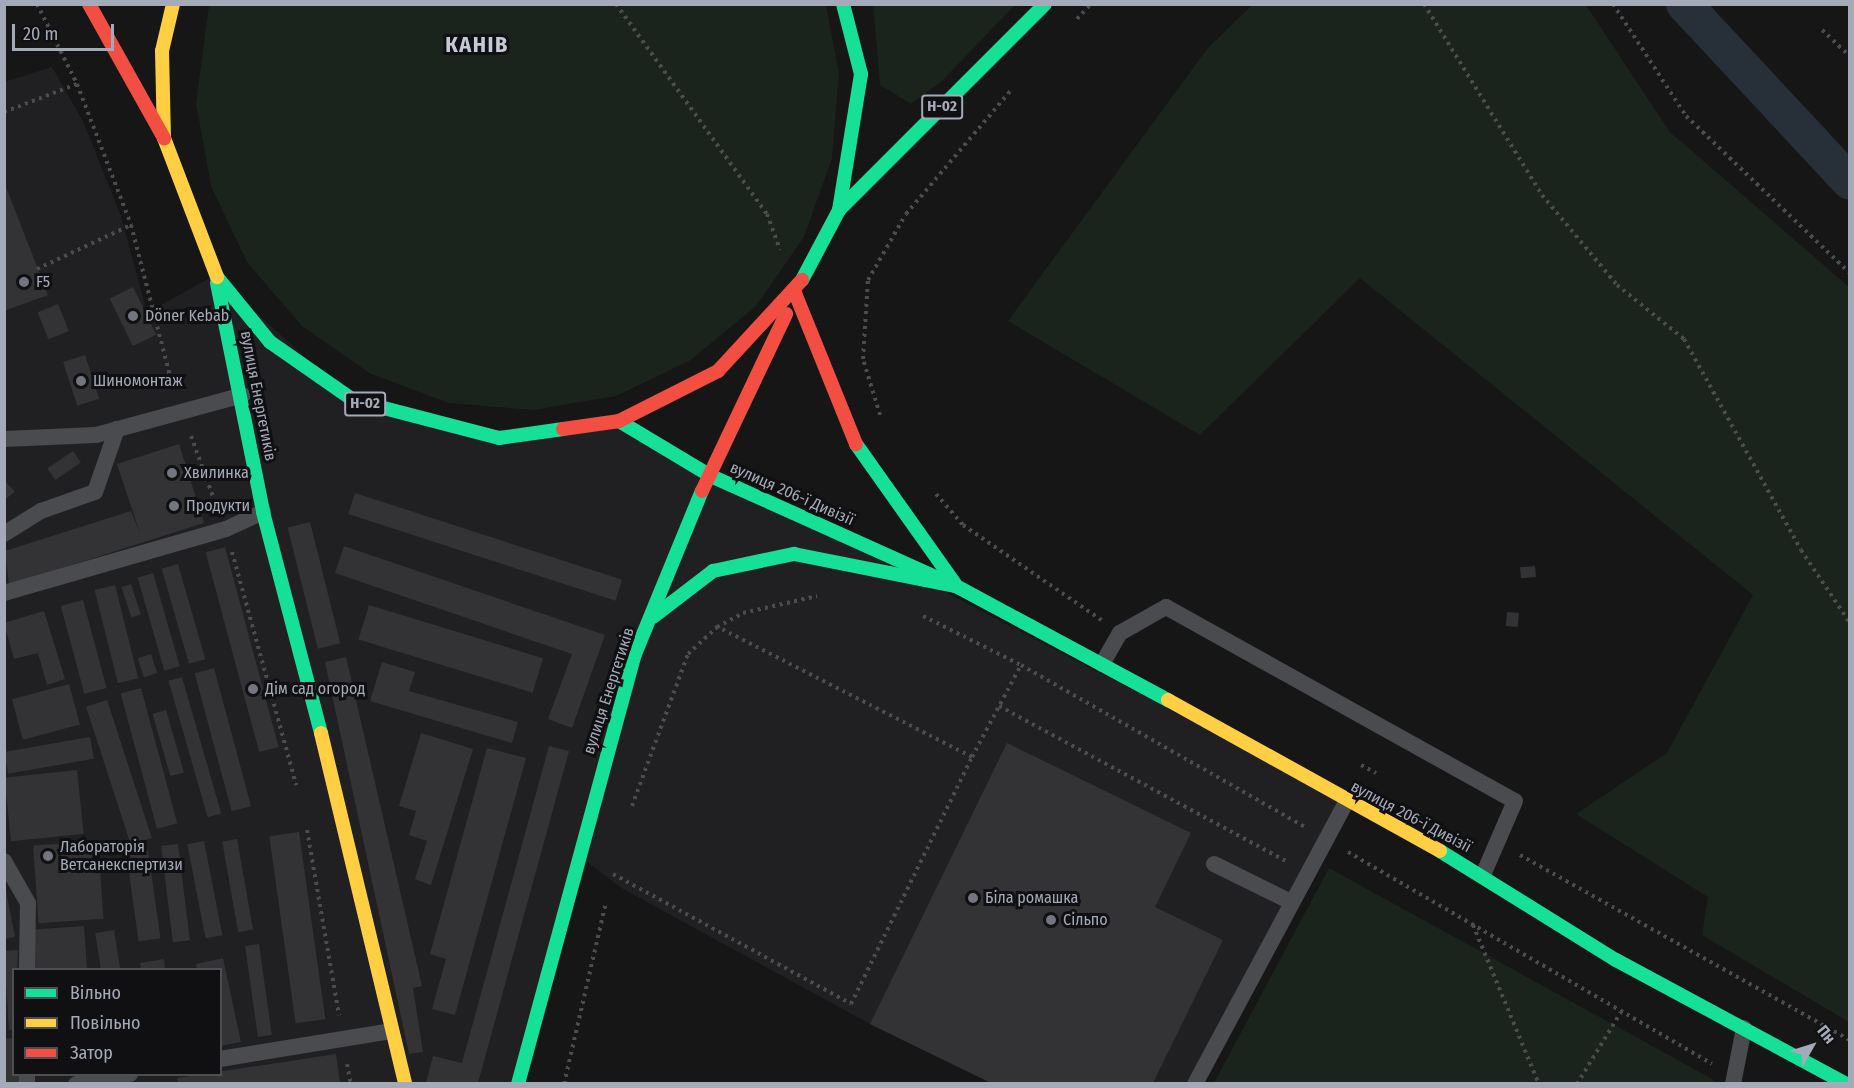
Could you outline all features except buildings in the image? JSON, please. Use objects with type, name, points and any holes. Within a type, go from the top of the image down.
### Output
[{"type":"main road","points":[[89,4],[164,138]]},
{"type":"main road","name":"Н-02","points":[[173,4],[162,51],[164,138],[215,275],[270,342],[353,400],[499,438],[619,422],[718,371],[795,293],[839,210],[1045,4]]},
{"type":"main road","name":"Н-02","points":[[839,210],[861,74],[843,4]]},
{"type":"main road","name":"вулиця Енергетиків","points":[[215,275],[243,395],[263,512],[287,588],[405,1083]]},
{"type":"main road","name":"вулиця Енергетиків","points":[[518,1083],[589,809],[635,654],[711,476],[795,293]]},
{"type":"main road","name":"вулиця 206-ї Дивізії","points":[[795,293],[847,431],[956,586]]},
{"type":"main road","name":"вулиця 206-ї Дивізії","points":[[619,422],[711,476],[956,586],[1102,664],[1346,802],[1483,874],[1616,960],[1846,1083]]},
{"type":"main road","points":[[652,618],[713,571],[794,554],[956,586]]},
{"type":"lane","points":[[4,439],[117,429],[243,395]]},
{"type":"lane","points":[[4,534],[41,511],[95,492],[117,429]]},
{"type":"lane","points":[[4,593],[226,529],[263,512]]},
{"type":"lane","points":[[1102,664],[1120,633],[1166,607],[1515,801],[1483,874]]},
{"type":"lane","points":[[1195,1083],[1346,802]]},
{"type":"lane","points":[[4,861],[28,903],[27,968]]},
{"type":"lane","points":[[1214,864],[1291,902]]},
{"type":"lane","points":[[1733,1079],[1744,1028]]},
{"type":"lane","points":[[222,1059],[391,1031]]},
{"type":"lane","points":[[76,1083],[118,1076]]},
{"type":"path","points":[[615,4],[767,214],[795,293]]},
{"type":"path","points":[[1069,28],[1091,4]]},
{"type":"path","points":[[1424,4],[1542,195],[1617,285],[1684,339],[1801,550],[1850,623]]},
{"type":"path","points":[[1613,4],[1686,116],[1850,273]]},
{"type":"path","points":[[1821,30],[1850,56]]},
{"type":"path","points":[[4,112],[77,84]]},
{"type":"path","points":[[884,426],[862,358],[868,280],[906,214],[1016,84]]},
{"type":"path","points":[[37,269],[131,225]]},
{"type":"path","points":[[933,490],[963,525],[1120,633]]},
{"type":"path","points":[[628,815],[688,654],[717,627],[743,614],[824,596]]},
{"type":"path","points":[[914,612],[1021,665],[1473,924],[1733,1079]]},
{"type":"path","points":[[717,627],[972,757]]},
{"type":"path","points":[[613,874],[852,1004],[972,757],[1021,665]]},
{"type":"path","points":[[999,706],[1307,872]]},
{"type":"path","points":[[1350,759],[1380,776]]},
{"type":"path","points":[[1495,843],[1850,1040]]},
{"type":"path","points":[[610,885],[615,864]]},
{"type":"path","points":[[564,1083],[607,896]]},
{"type":"path","points":[[1473,924],[1539,1083]]},
{"type":"path","points":[[1577,1083],[1621,1012]]},
{"type":"shaded area","points":[[873,4],[1015,5],[941,82],[911,104],[880,85]]},
{"type":"shaded area","points":[[1253,4],[1586,5],[1669,131],[1849,287],[1849,1022],[1702,935],[1708,897],[1576,814],[1667,753],[1753,595],[1360,278],[1200,435],[1008,321],[1207,49]]},
{"type":"shaded area","points":[[209,5],[826,5],[839,74],[832,158],[804,237],[756,306],[691,360],[616,396],[533,410],[449,403],[371,374],[302,326],[247,262],[211,186],[196,103]]},
{"type":"shaded area","points":[[52,67],[83,121],[121,216],[147,313],[215,275],[353,401],[499,438],[619,421],[1346,802],[1195,1083],[991,1083],[870,1024],[623,889],[579,856],[518,1083],[5,1084],[4,82]]},
{"type":"shaded area","points":[[1329,868],[1714,1080],[1713,1083],[1214,1083]]},
{"type":"waterway","points":[[1684,4],[1850,182]]},
{"type":"traffic: fast","points":[[839,210],[861,74],[843,4]]},
{"type":"traffic: fast","points":[[802,280],[839,210],[1045,4]]},
{"type":"traffic: fast","points":[[217,277],[270,342],[353,400],[499,438],[563,429]]},
{"type":"traffic: fast","points":[[217,283],[263,512],[321,733]]},
{"type":"traffic: fast","points":[[619,421],[711,476],[956,586],[1168,700]]},
{"type":"traffic: fast","points":[[856,444],[955,584]]},
{"type":"traffic: fast","points":[[518,1084],[635,654],[702,491]]},
{"type":"traffic: fast","points":[[653,617],[713,571],[794,554],[956,586]]},
{"type":"traffic: fast","points":[[1440,851],[1616,960],[1846,1084]]},
{"type":"traffic: slow","points":[[173,4],[162,51],[164,138],[217,277]]},
{"type":"traffic: slow","points":[[1168,700],[1440,851]]},
{"type":"traffic: slow","points":[[321,733],[405,1084]]},
{"type":"traffic: jam","points":[[89,4],[164,138]]},
{"type":"traffic: jam","points":[[563,429],[619,421],[718,371],[802,280]]},
{"type":"traffic: jam","points":[[795,293],[856,444]]},
{"type":"traffic: jam","points":[[702,491],[786,314]]},
{"type":"place","name":"F5","points":[[24,282]]},
{"type":"place","name":"Döner Kebab","points":[[133,316]]},
{"type":"place","name":"Шиномонтаж","points":[[81,381]]},
{"type":"place","name":"Хвилинка","points":[[172,473]]},
{"type":"place","name":"Продукти","points":[[174,506]]},
{"type":"place","name":"Дім сад огород","points":[[253,689]]},
{"type":"place","name":"Лабораторія Ветсанекспертизи","points":[[48,856]]},
{"type":"place","name":"Біла ромашка","points":[[973,898]]},
{"type":"place","name":"Сільпо","points":[[1051,920]]},
{"type":"district","name":"КАНІВ","points":[[477,45]]}]
